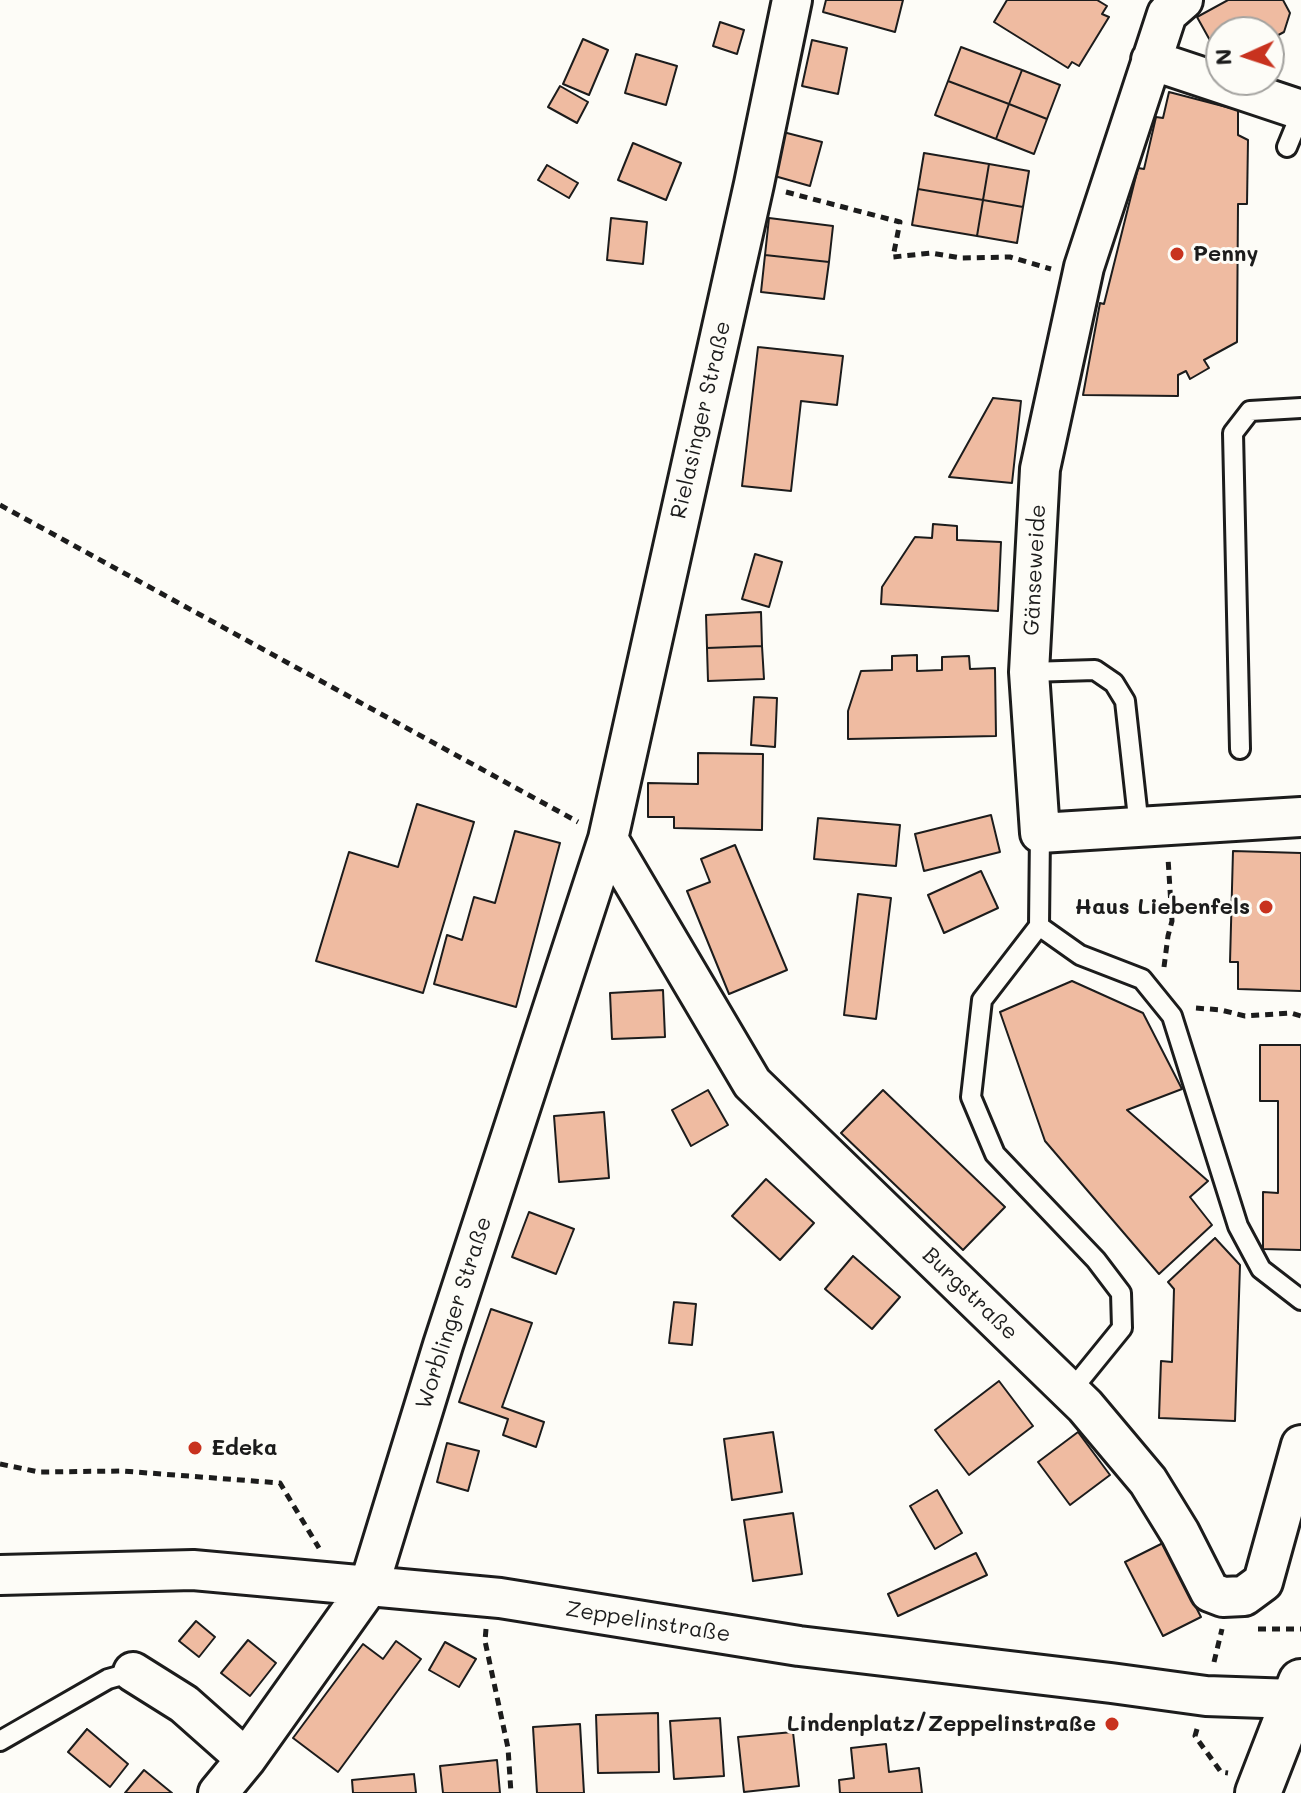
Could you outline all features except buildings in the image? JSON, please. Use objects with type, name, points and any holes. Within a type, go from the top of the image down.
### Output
[{"type":"main road","points":[[1258,1793],[1298,1690]]},
{"type":"street","name":"Rielasinger Straße","points":[[608,839],[792,0]]},
{"type":"street","name":"Gänseweide","points":[[1040,833],[1029,672],[1040,469],[1084,267],[1167,14],[1183,0]]},
{"type":"street","points":[[1151,60],[1301,111]]},
{"type":"street","points":[[1040,833],[1301,817]]},
{"type":"street","name":"Burgstraße","points":[[608,839],[752,1083],[1085,1406],[1148,1481],[1180,1533],[1210,1592],[1229,1596]]},
{"type":"street","name":"Worblinger Straße","points":[[218,1793],[246,1759],[369,1586],[443,1345],[608,839]]},
{"type":"street","points":[[1229,1596],[1244,1596],[1263,1582],[1301,1445]]},
{"type":"street","name":"Zeppelinstraße","points":[[0,1575],[193,1570],[500,1598],[799,1646],[1206,1696],[1298,1690]]},
{"type":"street","points":[[133,1672],[184,1704],[246,1759]]},
{"type":"lane","points":[[1287,147],[1301,111]]},
{"type":"lane","points":[[1240,749],[1233,433],[1250,411],[1301,408]]},
{"type":"lane","points":[[1029,672],[1095,670],[1114,683],[1125,701],[1153,826]]},
{"type":"lane","points":[[1040,833],[1039,926],[982,1000],[971,1097],[995,1154],[1096,1260],[1121,1293],[1122,1328],[1070,1392]]},
{"type":"lane","points":[[1039,926],[1080,955],[1142,979],[1172,1016],[1238,1226],[1261,1269],[1301,1300]]},
{"type":"lane","points":[[0,1741],[108,1679],[133,1672]]},
{"type":"path","points":[[754,184],[900,222],[893,257],[931,253],[961,258],[1010,257]]},
{"type":"path","points":[[0,505],[608,839]]},
{"type":"path","points":[[1142,979],[1165,967],[1172,921],[1153,826]]},
{"type":"path","points":[[1172,1016],[1193,1007],[1245,1016],[1291,1013],[1301,1016]]},
{"type":"path","points":[[0,1464],[39,1472],[122,1471],[280,1483],[324,1556]]},
{"type":"path","points":[[1206,1696],[1229,1596]]},
{"type":"path","points":[[485,1641],[508,1748],[511,1793]]},
{"type":"place","name":"Penny","points":[[1177,254]]},
{"type":"place","name":"Haus Liebenfels","points":[[1266,907]]},
{"type":"place","name":"Edeka","points":[[195,1448]]},
{"type":"place","name":"Lindenplatz/Zeppelinstraße","points":[[1112,1724]]}]
